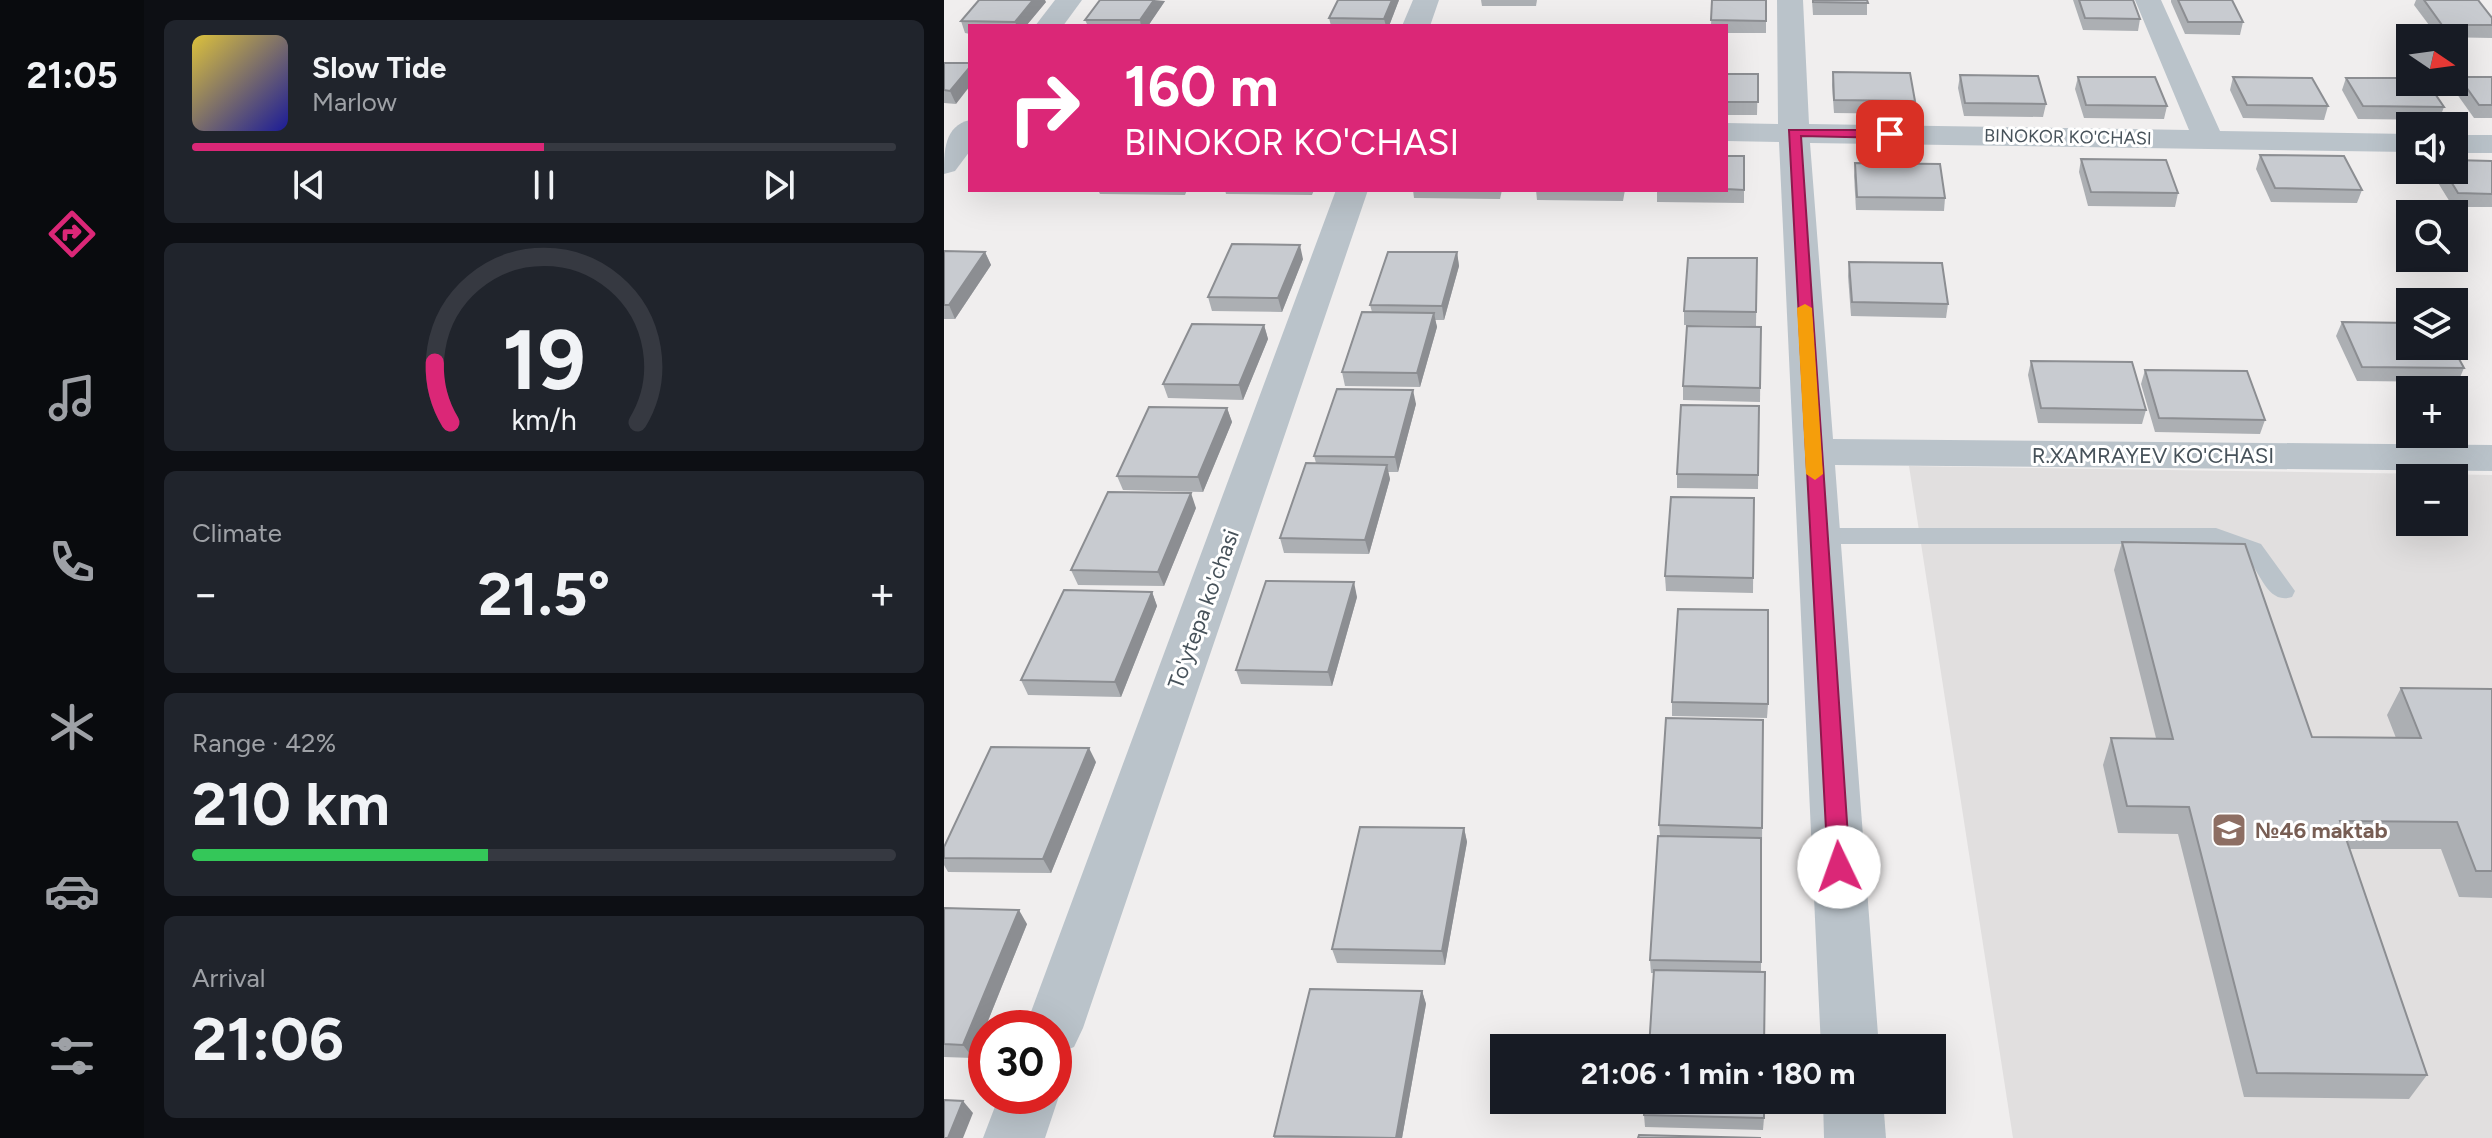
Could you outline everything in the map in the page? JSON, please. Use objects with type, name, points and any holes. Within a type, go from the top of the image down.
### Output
[{"type":"street","points":[[1051,24],[1069,0]]},
{"type":"street","points":[[1417,24],[1426,0]]},
{"type":"street","points":[[1790,0],[1794,132],[1849,1034]]},
{"type":"street","points":[[2148,0],[2208,139]]},
{"type":"street","points":[[944,128],[968,129]]},
{"type":"street","points":[[944,164],[968,132]]},
{"type":"street","name":"BINOKOR KO'CHASI","points":[[1728,132],[2396,143]]},
{"type":"street","points":[[2468,144],[2492,144]]},
{"type":"street","name":"To'ytepa ko'chasi","points":[[1060,1010],[1351,192]]},
{"type":"street","name":"R.XAMRAYEV KO'CHASI","points":[[1813,452],[2492,458]]},
{"type":"street","points":[[1014,1138],[1023,1114]]},
{"type":"street","points":[[1854,1114],[1855,1138]]},
{"type":"lane","points":[[1819,536],[2216,536],[2253,550],[2283,591]]},
{"type":"shaded area","name":"№46 maktab","points":[[1909,466],[2396,474],[2396,536],[2468,536],[2468,475],[2492,475],[2492,1138],[2013,1138]]},
{"type":"building","points":[[979,0],[1033,0],[1015,22],[961,21]]},
{"type":"building","points":[[1100,0],[1154,0],[1140,20],[1085,20]]},
{"type":"building","points":[[1338,0],[1392,0],[1384,19],[1329,18]]},
{"type":"building","points":[[1712,0],[1766,0],[1766,21],[1711,20]]},
{"type":"building","points":[[1867,0],[1868,3],[1813,2]]},
{"type":"building","points":[[2079,0],[2133,0],[2140,19],[2085,18]]},
{"type":"building","points":[[2178,0],[2232,0],[2243,22],[2188,22]]},
{"type":"building","points":[[2424,0],[2478,0],[2492,18],[2492,25],[2441,24]]},
{"type":"building","points":[[944,63],[968,63],[968,69],[950,91],[944,90]]},
{"type":"building","points":[[1833,72],[1910,73],[1915,101],[1834,100]]},
{"type":"building","points":[[1728,74],[1758,74],[1758,102],[1728,102]]},
{"type":"building","points":[[1960,75],[2038,76],[2046,104],[1965,103]]},
{"type":"building","points":[[2078,77],[2155,77],[2167,106],[2086,105]]},
{"type":"building","points":[[2233,77],[2312,78],[2328,106],[2247,105]]},
{"type":"building","points":[[2468,77],[2492,77],[2492,105],[2479,105],[2468,90]]},
{"type":"building","points":[[2346,78],[2396,78],[2396,96],[2437,96],[2444,107],[2363,106]]},
{"type":"building","points":[[2260,155],[2344,156],[2362,190],[2275,188]]},
{"type":"building","points":[[1728,156],[1744,156],[1744,190],[1728,189]]},
{"type":"building","points":[[2081,159],[2166,160],[2178,193],[2091,192]]},
{"type":"building","points":[[2468,160],[2492,161],[2492,194],[2458,193],[2453,184],[2468,184]]},
{"type":"building","points":[[1855,163],[1940,164],[1945,198],[1857,197]]},
{"type":"building","points":[[1232,244],[1300,245],[1278,298],[1208,297]]},
{"type":"building","points":[[944,251],[985,252],[949,305],[944,305]]},
{"type":"building","points":[[1388,252],[1457,252],[1442,306],[1370,305]]},
{"type":"building","points":[[1688,258],[1757,258],[1756,312],[1684,311]]},
{"type":"building","points":[[1849,262],[1942,263],[1948,304],[1852,302]]},
{"type":"building","points":[[1362,312],[1434,313],[1417,373],[1342,372]]},
{"type":"building","points":[[2342,322],[2396,323],[2396,360],[2460,360],[2464,368],[2362,367]]},
{"type":"building","points":[[1192,324],[1264,325],[1239,385],[1163,384]]},
{"type":"building","points":[[1687,326],[1761,327],[1760,388],[1683,386]]},
{"type":"building","points":[[2031,361],[2132,362],[2146,410],[2041,408]]},
{"type":"building","points":[[2145,370],[2247,371],[2265,420],[2159,418]]},
{"type":"building","points":[[1337,389],[1413,390],[1395,457],[1314,456]]},
{"type":"building","points":[[1681,405],[1759,406],[1758,475],[1677,474]]},
{"type":"building","points":[[1149,407],[1227,408],[1198,477],[1117,476]]},
{"type":"building","points":[[1306,463],[1387,465],[1365,540],[1280,538]]},
{"type":"building","points":[[1108,492],[1191,493],[1158,572],[1071,570]]},
{"type":"building","points":[[1671,497],[1754,498],[1753,578],[1665,576]]},
{"type":"building","points":[[2122,542],[2245,544],[2312,737],[2421,738],[2401,688],[2492,689],[2492,871],[2476,871],[2457,822],[2340,821],[2427,1075],[2257,1073],[2189,807],[2127,806],[2111,738],[2173,739]]},
{"type":"building","points":[[1266,581],[1354,582],[1328,672],[1236,670]]},
{"type":"building","points":[[1064,590],[1152,592],[1115,682],[1021,680]]},
{"type":"building","points":[[1678,609],[1768,610],[1768,704],[1672,702]]},
{"type":"building","points":[[1666,718],[1763,720],[1762,828],[1659,825]]},
{"type":"building","points":[[991,747],[1089,748],[1043,859],[944,858],[944,847]]},
{"type":"building","points":[[1360,827],[1464,828],[1442,951],[1332,949]]},
{"type":"building","points":[[1658,836],[1761,838],[1761,962],[1650,960]]},
{"type":"building","points":[[944,908],[1019,910],[978,1010],[968,1010],[968,1033],[963,1045],[944,1044]]},
{"type":"building","points":[[1654,970],[1765,972],[1764,1034],[1650,1034]]},
{"type":"building","points":[[1310,989],[1422,991],[1396,1138],[1274,1136]]},
{"type":"building","points":[[944,1100],[963,1101],[948,1138],[944,1138]]},
{"type":"building","points":[[1764,1114],[1764,1118],[1644,1115]]},
{"type":"building","points":[[1639,1135],[1761,1138],[1638,1138]]},
{"type":"slow traffic","points":[[1805,308],[1815,474]]},
{"type":"place","name":"№46 maktab","points":[[2229,830]]},
{"type":"route","points":[[1839,867],[1794,132],[1890,134]]}]
